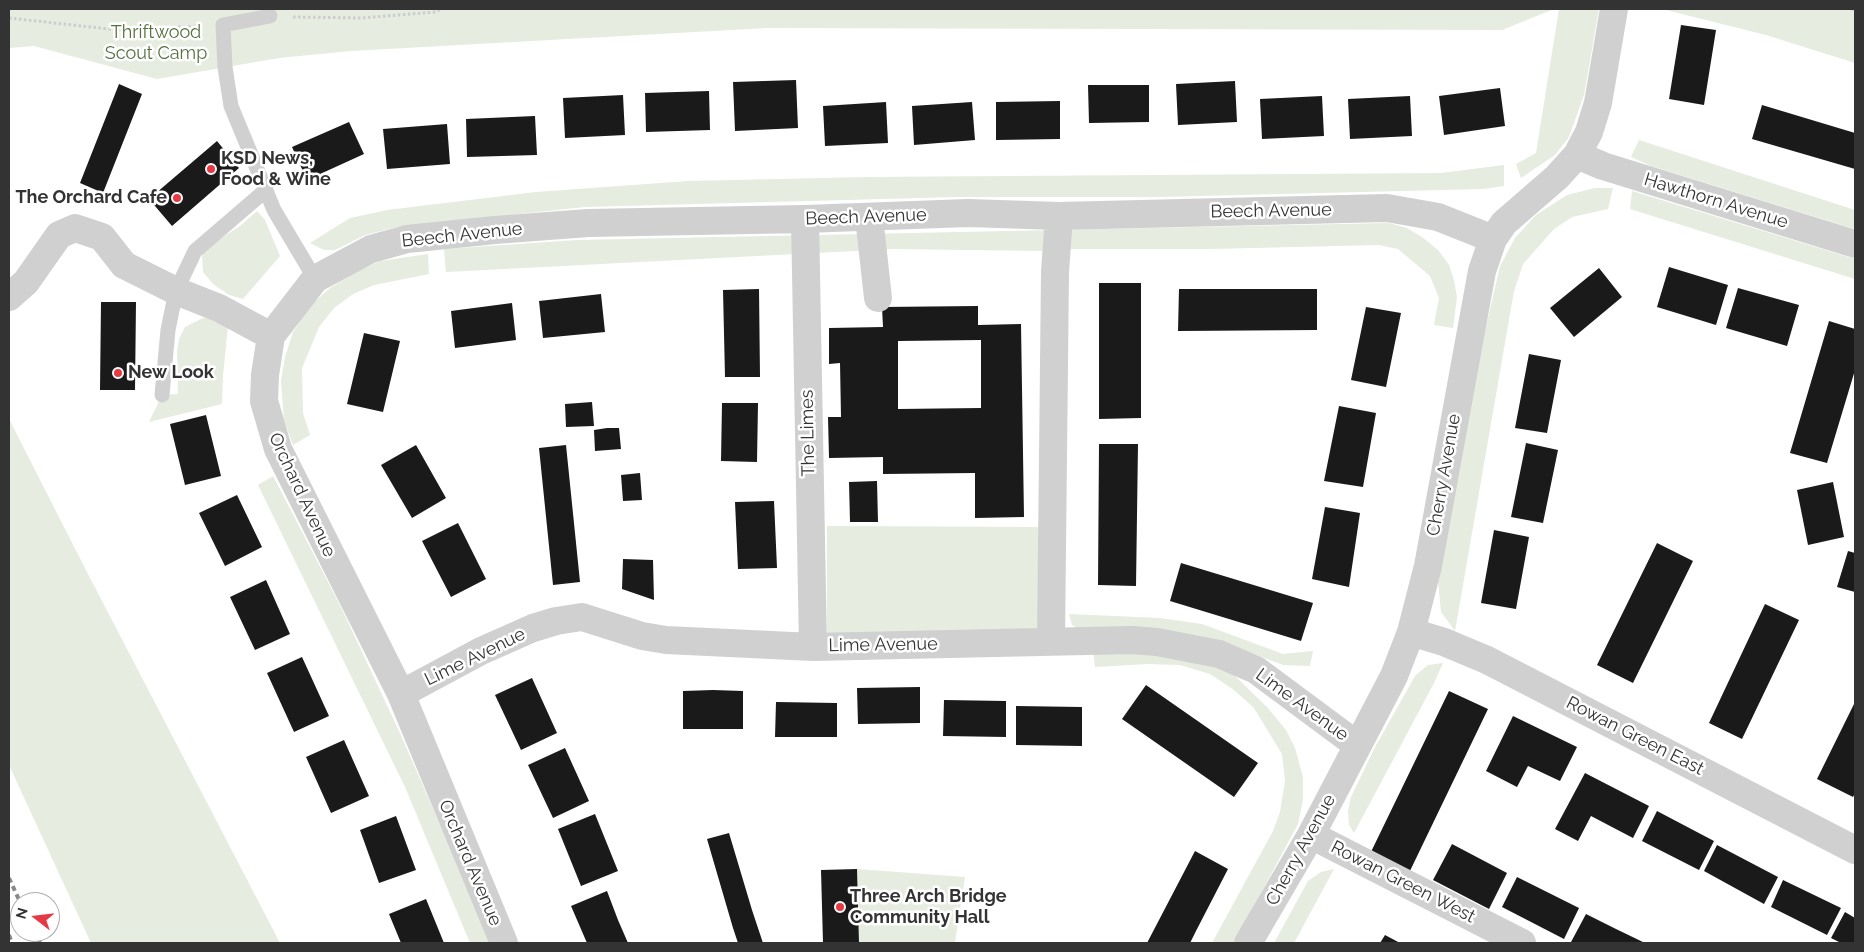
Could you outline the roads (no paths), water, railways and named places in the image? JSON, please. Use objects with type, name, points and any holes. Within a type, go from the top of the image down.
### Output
[{"type":"street","name":"Cherry Avenue","points":[[1248,943],[1311,835],[1394,676],[1411,632],[1428,566],[1482,271],[1493,240],[1504,223],[1557,177],[1577,155],[1589,132],[1598,103],[1614,9]]},
{"type":"street","name":"Hawthorn Avenue","points":[[1577,155],[1603,166],[1855,244]]},
{"type":"street","name":"Beech Avenue","points":[[271,336],[315,279],[370,249],[407,239],[588,223],[805,219],[968,213],[1059,216],[1387,208],[1438,217],[1493,240]]},
{"type":"street","points":[[1051,640],[1055,272],[1059,216]]},
{"type":"street","points":[[869,217],[878,298]]},
{"type":"street","name":"The Limes","points":[[805,219],[813,646]]},
{"type":"street","points":[[9,297],[26,282],[59,235],[75,228],[102,237],[124,265],[176,291],[219,308],[271,336]]},
{"type":"street","name":"Orchard Avenue","points":[[271,336],[265,375],[264,401],[278,449],[400,694],[504,943]]},
{"type":"street","name":"Lime Avenue","points":[[400,694],[481,651],[533,628],[556,621],[582,618],[642,636],[666,640],[813,646],[1051,640],[1158,642],[1219,654],[1256,670],[1357,745]]},
{"type":"street","name":"Rowan Green East","points":[[1411,632],[1444,642],[1487,660],[1855,850]]},
{"type":"street","name":"Rowan Green West","points":[[1311,835],[1522,943]]},
{"type":"lane","points":[[270,16],[223,24],[224,68],[231,106],[274,210],[315,279]]},
{"type":"lane","points":[[162,395],[168,330],[176,291],[195,251],[266,190]]},
{"type":"railway","points":[[9,878],[15,892]]},
{"type":"railway","points":[[9,935],[12,943]]},
{"type":"place","name":"KSD News, Food & Wine","points":[[211,169]]},
{"type":"place","name":"The Orchard Cafe","points":[[177,198]]},
{"type":"place","name":"New Look","points":[[118,373]]},
{"type":"place","name":"Three Arch Bridge Community Hall","points":[[840,907]]},
{"type":"park label","name":"Thriftwood Scout Camp","points":[[156,43]]}]
